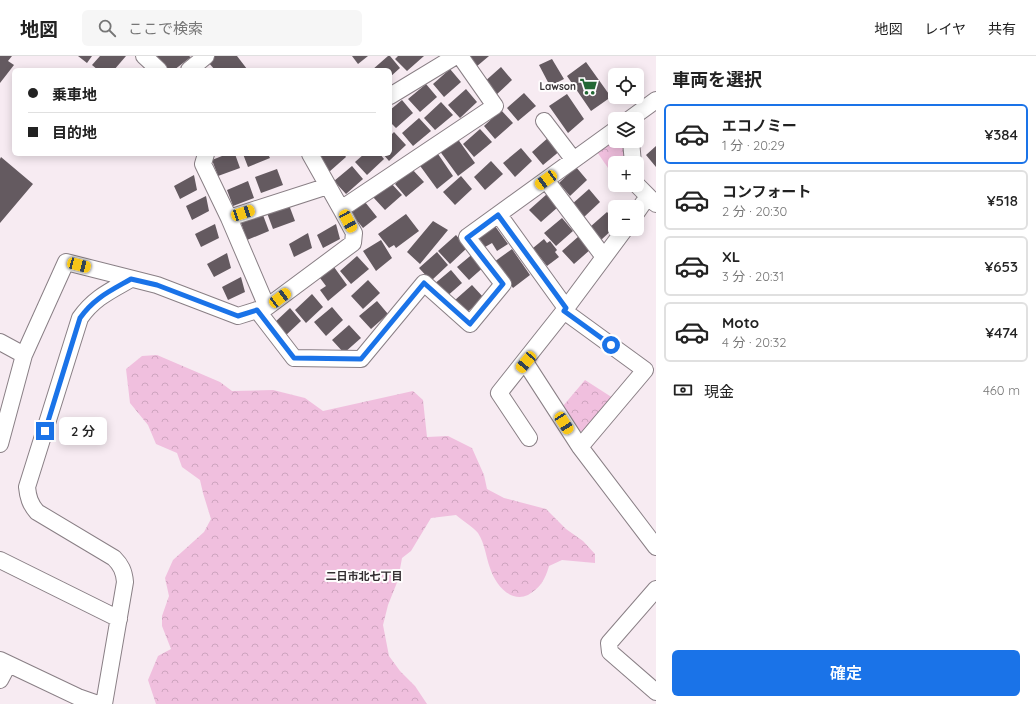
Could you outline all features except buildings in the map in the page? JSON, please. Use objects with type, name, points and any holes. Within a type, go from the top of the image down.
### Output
[{"type":"street","points":[[144,56],[157,68]]},
{"type":"street","points":[[191,68],[206,56]]},
{"type":"street","points":[[392,95],[456,56]]},
{"type":"street","points":[[341,209],[495,106],[460,56]]},
{"type":"street","points":[[640,112],[656,100]]},
{"type":"street","points":[[544,121],[573,159]]},
{"type":"street","points":[[205,156],[203,164],[229,218],[262,309],[294,358],[361,359],[424,283],[470,324],[503,284],[467,238],[608,135]]},
{"type":"street","points":[[0,444],[24,355],[66,262],[157,285],[238,316],[262,309],[353,243],[354,233],[311,156]]},
{"type":"street","points":[[546,180],[604,257]]},
{"type":"street","points":[[229,218],[328,186]]},
{"type":"street","points":[[644,192],[652,200],[644,206]]},
{"type":"street","points":[[498,215],[565,310],[646,370],[580,447]]},
{"type":"street","points":[[529,438],[499,393],[526,362],[620,236]]},
{"type":"street","points":[[104,704],[125,582],[121,564],[114,558],[37,512],[31,505],[27,487],[80,318],[87,308],[97,299],[131,279]]},
{"type":"street","points":[[0,342],[24,355]]},
{"type":"street","points":[[526,362],[580,447],[656,547]]},
{"type":"street","points":[[0,560],[119,619]]},
{"type":"street","points":[[656,589],[609,643],[610,652],[656,692]]},
{"type":"street","points":[[0,680],[4,663],[76,700],[98,704]]},
{"type":"green space","points":[[608,139],[608,148],[626,148],[627,156],[608,156],[608,168],[595,149]]},
{"type":"green space","points":[[157,355],[220,382],[232,391],[273,390],[305,398],[323,411],[413,391],[423,400],[427,437],[448,436],[472,448],[484,475],[487,489],[504,498],[546,509],[566,529],[583,541],[595,554],[595,563],[562,560],[549,566],[542,583],[536,589],[528,595],[521,597],[515,596],[509,594],[499,586],[492,574],[482,542],[476,531],[456,515],[431,518],[411,551],[402,558],[398,580],[388,605],[383,625],[389,656],[400,671],[415,686],[427,704],[156,704],[148,680],[158,656],[171,649],[162,626],[162,616],[169,596],[165,578],[173,560],[204,532],[211,519],[200,480],[182,467],[177,453],[156,444],[148,425],[130,403],[126,369],[142,356]]},
{"type":"green space","points":[[585,380],[613,398],[584,432],[575,429],[563,406]]},
{"type":"place","name":"Lawson","points":[[589,86]]},
{"type":"district","name":"二日市北七丁目","points":[[364,576]]},
{"type":"route","points":[[45,431],[80,318],[87,308],[97,299],[131,279],[157,285],[238,316],[257,310],[294,358],[361,359],[424,283],[470,324],[503,284],[467,238],[498,215],[566,308],[564,311],[611,345]]}]
